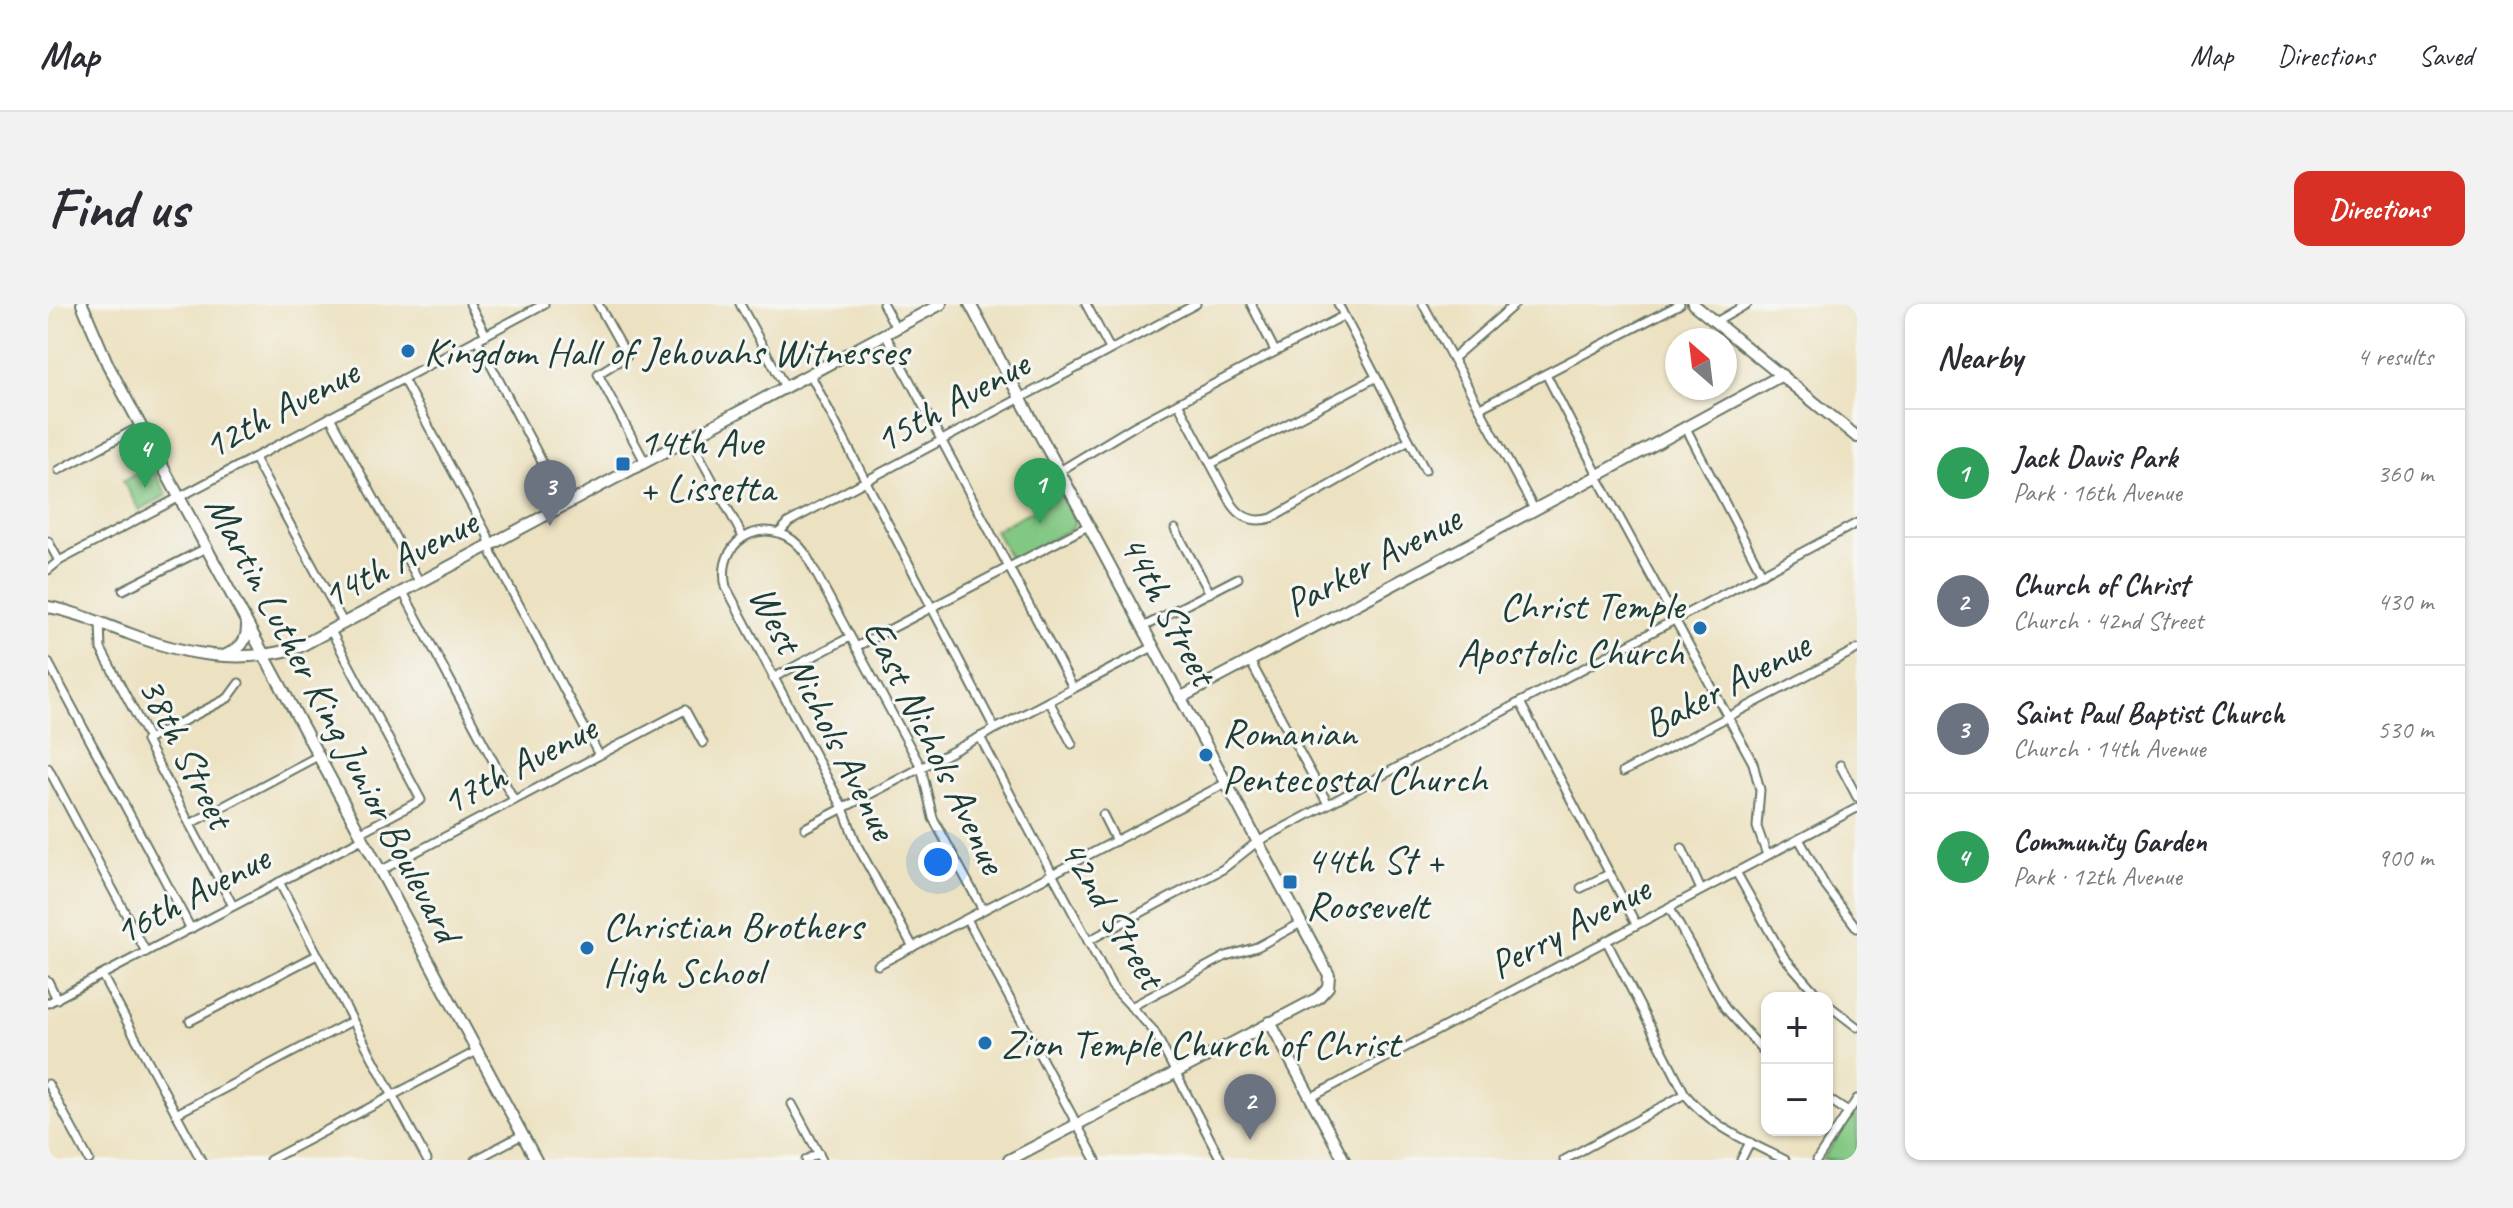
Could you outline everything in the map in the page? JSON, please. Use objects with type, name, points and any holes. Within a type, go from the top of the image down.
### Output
[{"type":"street","name":"Martin Luther King Junior Boulevard","points":[[82,304],[108,365],[536,1160]]},
{"type":"street","points":[[470,304],[486,335]]},
{"type":"street","name":"12th Avenue","points":[[48,570],[59,561],[544,304]]},
{"type":"street","points":[[598,304],[627,356],[598,374],[645,462]]},
{"type":"street","points":[[740,304],[785,387]]},
{"type":"street","points":[[883,304],[896,328]]},
{"type":"street","name":"14th Avenue","points":[[51,608],[153,642],[224,656],[265,656],[299,647],[941,304]]},
{"type":"street","name":"44th Street","points":[[970,304],[1329,975],[1328,987],[1318,998],[1270,1022]]},
{"type":"street","points":[[1086,304],[1110,349]]},
{"type":"street","name":"15th Avenue","points":[[780,532],[789,522],[1196,304]]},
{"type":"street","points":[[1251,304],[1275,351]]},
{"type":"street","points":[[1338,304],[1425,470]]},
{"type":"street","points":[[1423,304],[1534,509]]},
{"type":"street","points":[[1453,358],[1515,304]]},
{"type":"street","points":[[1480,408],[1680,304]]},
{"type":"street","points":[[1693,304],[1857,437]]},
{"type":"street","points":[[1716,322],[1747,304]]},
{"type":"street","points":[[1058,472],[1136,425],[1343,316]]},
{"type":"street","points":[[885,334],[1073,688]]},
{"type":"street","points":[[477,339],[565,505]]},
{"type":"street","points":[[810,374],[995,729]]},
{"type":"street","points":[[1546,374],[1757,772],[1760,790],[1757,827],[1767,855]]},
{"type":"street","name":"Parker Avenue","points":[[1180,698],[1782,375]]},
{"type":"street","points":[[1211,464],[1375,378]]},
{"type":"street","points":[[403,379],[599,755]]},
{"type":"street","points":[[1178,403],[1236,510],[1247,518],[1272,518],[1409,440]]},
{"type":"street","points":[[330,417],[420,583]]},
{"type":"street","points":[[59,470],[141,426]]},
{"type":"street","points":[[1686,428],[1762,574]]},
{"type":"street","points":[[690,438],[743,537]]},
{"type":"street","points":[[254,458],[344,624]]},
{"type":"street","points":[[1088,941],[1223,869],[1257,842],[1857,523]]},
{"type":"street","points":[[856,647],[1088,526]]},
{"type":"street","points":[[1175,529],[1210,593]]},
{"type":"street","name":"West Nichols Avenue","points":[[780,532],[756,532],[743,537],[728,555],[725,581],[843,808],[857,845],[913,947]]},
{"type":"street","name":"East Nichols Avenue","points":[[780,532],[805,553],[921,767],[933,818],[983,910]]},
{"type":"street","points":[[48,541],[59,561]]},
{"type":"street","points":[[123,590],[206,548]]},
{"type":"street","points":[[1143,627],[1238,578]]},
{"type":"street","points":[[403,592],[514,800]]},
{"type":"street","name":"38th Street","points":[[100,622],[101,649],[233,906]]},
{"type":"street","points":[[224,656],[243,645],[247,623]]},
{"type":"street","name":"16th Avenue","points":[[48,1003],[279,882],[421,800],[331,631]]},
{"type":"street","points":[[773,678],[850,637]]},
{"type":"street","points":[[805,828],[1153,647]]},
{"type":"street","name":"Baker Avenue","points":[[1623,772],[1857,649]]},
{"type":"street","points":[[1250,661],[1328,804]]},
{"type":"street","points":[[48,662],[191,929]]},
{"type":"street","points":[[149,739],[228,698],[239,683]]},
{"type":"street","points":[[1049,701],[1072,744]]},
{"type":"street","points":[[1520,702],[1636,924]]},
{"type":"street","name":"17th Avenue","points":[[380,871],[685,710],[703,743]]},
{"type":"street","name":"42nd Street","points":[[980,737],[1112,986],[1154,1031],[1221,1160]]},
{"type":"street","points":[[190,824],[318,756]]},
{"type":"street","points":[[1840,765],[1857,797]]},
{"type":"street","points":[[48,768],[146,952]]},
{"type":"street","points":[[878,965],[1226,783]]},
{"type":"street","name":"Perry Avenue","points":[[1310,1098],[1857,808]]},
{"type":"street","points":[[1103,815],[1116,841]]},
{"type":"street","points":[[1799,839],[1826,887],[1857,928]]},
{"type":"street","points":[[1682,848],[1701,890]]},
{"type":"street","points":[[1736,872],[1784,957],[1815,992]]},
{"type":"street","points":[[1581,888],[1609,874]]},
{"type":"street","points":[[279,882],[427,1160]]},
{"type":"street","points":[[1669,907],[1725,1008],[1761,1048]]},
{"type":"street","points":[[967,919],[1096,1160]]},
{"type":"street","points":[[1131,1007],[1226,956],[1257,947],[1301,923]]},
{"type":"street","points":[[1606,940],[1685,1094],[1696,1109],[1711,1121],[1785,1160]]},
{"type":"street","points":[[190,1021],[317,955]]},
{"type":"street","points":[[102,975],[201,1160]]},
{"type":"street","points":[[48,981],[57,999]]},
{"type":"street","points":[[1833,1009],[1857,1027]]},
{"type":"street","points":[[176,1114],[352,1021]]},
{"type":"street","points":[[1011,1160],[1270,1022],[1344,1160]]},
{"type":"street","points":[[270,1160],[477,1051]]},
{"type":"street","points":[[48,1084],[89,1160]]},
{"type":"street","points":[[1564,1160],[1685,1094]]},
{"type":"street","points":[[1817,1160],[1857,1099]]},
{"type":"street","points":[[1833,1102],[1848,1112]]},
{"type":"street","points":[[792,1104],[820,1157],[806,1160]]},
{"type":"street","points":[[475,1160],[522,1135]]},
{"type":"street","points":[[1741,1160],[1750,1142]]},
{"type":"green space","points":[[151,465],[167,495],[139,510],[123,481]]},
{"type":"green space","points":[[1061,495],[1075,521],[1073,528],[1014,560],[1009,557],[995,530]]},
{"type":"green space","points":[[1857,1106],[1857,1160],[1822,1160]]},
{"type":"place","name":"Kingdom Hall of Jehovahs Witnesses","points":[[408,351]]},
{"type":"place","name":"14th Ave + Lissetta","points":[[623,464]]},
{"type":"place","name":"Community Garden","points":[[145,488]]},
{"type":"place","name":"Jack Davis Park","points":[[1040,524]]},
{"type":"place","name":"Saint Paul Baptist Church","points":[[550,526]]},
{"type":"place","name":"Christ Temple Apostolic Church","points":[[1700,628]]},
{"type":"place","name":"Romanian Pentecostal Church","points":[[1206,755]]},
{"type":"place","name":"44th St + Roosevelt","points":[[1290,882]]},
{"type":"place","name":"Christian Brothers High School","points":[[587,948]]},
{"type":"place","name":"Zion Temple Church of Christ","points":[[985,1043]]},
{"type":"place","name":"Church of Christ","points":[[1250,1140]]}]
